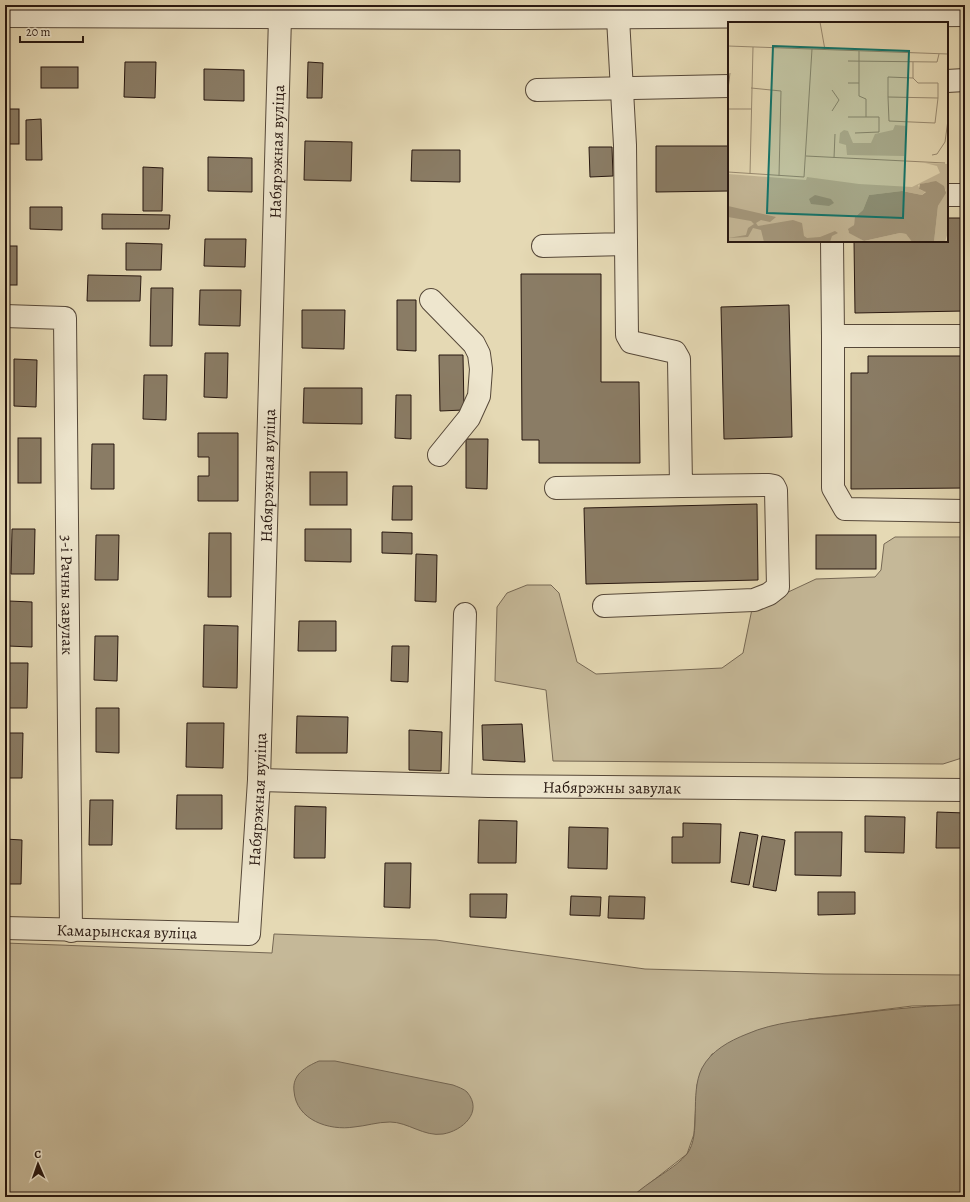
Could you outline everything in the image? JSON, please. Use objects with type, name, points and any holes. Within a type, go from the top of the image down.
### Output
[{"type":"street","points":[[5,16],[280,17],[371,12],[618,18],[965,15]]},
{"type":"street","name":"Набярэжная вуліца","points":[[249,934],[259,780],[280,17]]},
{"type":"street","points":[[618,18],[625,145],[627,335],[631,342],[675,352],[679,359],[681,486]]},
{"type":"street","points":[[948,81],[965,80]]},
{"type":"street","points":[[537,90],[728,86]]},
{"type":"street","points":[[948,195],[965,195]]},
{"type":"street","points":[[832,242],[833,488],[845,509],[965,511]]},
{"type":"street","points":[[543,246],[626,244]]},
{"type":"street","points":[[431,300],[474,344],[479,354],[481,369],[479,396],[469,418],[439,456]]},
{"type":"street","name":"3-і Рачны завулак","points":[[5,316],[65,318],[71,931]]},
{"type":"street","points":[[833,336],[965,336]]},
{"type":"street","points":[[556,488],[774,486],[777,505],[778,587],[769,594],[754,600],[604,606]]},
{"type":"street","points":[[460,785],[465,614]]},
{"type":"street","name":"Набярэжны завулак","points":[[259,780],[460,785],[965,790]]},
{"type":"street","name":"Камарынская вуліца","points":[[5,928],[71,931],[249,934]]},
{"type":"shaded area","points":[[895,537],[965,537],[965,757],[943,764],[553,761],[546,690],[495,681],[497,607],[507,593],[527,585],[551,585],[559,593],[577,662],[596,674],[722,668],[743,653],[752,609],[816,579],[875,577],[881,570],[884,544]]},
{"type":"shaded area","points":[[274,934],[436,940],[645,969],[825,974],[965,975],[965,1005],[912,1006],[809,1019],[712,1054],[702,1069],[697,1085],[694,1134],[687,1154],[632,1197],[5,1197],[5,943],[272,953]]},
{"type":"shaded area","points":[[965,1005],[965,1197],[632,1197],[638,1191],[676,1165],[687,1154],[694,1136],[695,1101],[698,1078],[702,1068],[710,1056],[727,1043],[757,1030],[791,1022],[926,1006]]},
{"type":"shaded area","points":[[319,1061],[335,1061],[453,1085],[463,1089],[472,1099],[472,1113],[463,1125],[443,1134],[423,1132],[403,1124],[390,1122],[344,1128],[325,1125],[307,1116],[296,1101],[294,1091],[295,1080],[300,1072]]},
{"type":"building","points":[[125,62],[156,62],[155,98],[124,97]]},
{"type":"building","points":[[308,62],[323,63],[322,98],[307,98]]},
{"type":"building","points":[[41,67],[78,67],[78,88],[41,88]]},
{"type":"building","points":[[204,69],[244,70],[244,101],[204,100]]},
{"type":"building","points":[[5,109],[19,109],[19,144],[5,144]]},
{"type":"building","points":[[41,119],[42,160],[26,160],[26,120]]},
{"type":"building","points":[[305,141],[352,142],[351,181],[304,180]]},
{"type":"building","points":[[656,146],[728,146],[728,191],[656,192]]},
{"type":"building","points":[[589,147],[612,147],[613,176],[590,177]]},
{"type":"building","points":[[412,150],[460,150],[460,182],[411,181]]},
{"type":"building","points":[[208,157],[252,158],[252,192],[208,191]]},
{"type":"building","points":[[143,167],[163,168],[162,211],[143,211]]},
{"type":"building","points":[[30,207],[62,207],[62,230],[30,229]]},
{"type":"building","points":[[102,214],[170,215],[169,229],[102,229]]},
{"type":"building","points":[[948,218],[965,218],[965,311],[855,313],[854,242],[948,242]]},
{"type":"building","points":[[205,239],[246,239],[245,267],[204,266]]},
{"type":"building","points":[[126,243],[162,244],[161,270],[126,270]]},
{"type":"building","points":[[5,246],[17,246],[17,285],[5,285]]},
{"type":"building","points":[[521,274],[601,274],[601,382],[639,382],[640,463],[539,463],[539,440],[522,440]]},
{"type":"building","points":[[88,275],[141,276],[140,301],[87,301]]},
{"type":"building","points":[[151,288],[173,288],[172,346],[150,346]]},
{"type":"building","points":[[200,290],[241,290],[240,326],[199,325]]},
{"type":"building","points":[[397,300],[416,300],[416,351],[397,350]]},
{"type":"building","points":[[789,305],[792,437],[724,439],[721,307]]},
{"type":"building","points":[[302,310],[345,310],[344,349],[302,348]]},
{"type":"building","points":[[205,353],[228,353],[227,398],[204,397]]},
{"type":"building","points":[[439,355],[463,355],[464,410],[440,411]]},
{"type":"building","points":[[868,356],[965,356],[965,488],[851,489],[851,373],[868,373]]},
{"type":"building","points":[[14,359],[37,360],[36,407],[14,406]]},
{"type":"building","points":[[144,375],[167,375],[166,420],[143,419]]},
{"type":"building","points":[[304,388],[362,388],[362,424],[303,423]]},
{"type":"building","points":[[396,395],[411,395],[411,439],[395,438]]},
{"type":"building","points":[[198,433],[238,433],[238,501],[198,501],[198,476],[209,476],[209,457],[198,457]]},
{"type":"building","points":[[18,438],[41,438],[41,483],[18,483]]},
{"type":"building","points":[[466,439],[488,439],[487,489],[466,488]]},
{"type":"building","points":[[92,444],[114,444],[114,489],[91,489]]},
{"type":"building","points":[[310,472],[347,472],[347,505],[310,505]]},
{"type":"building","points":[[393,486],[412,486],[412,520],[392,520]]},
{"type":"building","points":[[757,504],[758,580],[586,584],[584,508]]},
{"type":"building","points":[[12,529],[35,529],[34,574],[11,574]]},
{"type":"building","points":[[305,529],[351,529],[351,562],[305,561]]},
{"type":"building","points":[[382,532],[412,533],[412,554],[382,553]]},
{"type":"building","points":[[209,533],[231,533],[231,597],[208,597]]},
{"type":"building","points":[[96,535],[119,535],[118,580],[95,580]]},
{"type":"building","points":[[816,535],[876,535],[876,569],[816,569]]},
{"type":"building","points":[[416,554],[437,555],[436,602],[415,601]]},
{"type":"building","points":[[9,601],[32,602],[32,647],[8,646]]},
{"type":"building","points":[[299,621],[336,621],[336,651],[298,651]]},
{"type":"building","points":[[204,625],[238,626],[237,688],[203,687]]},
{"type":"building","points":[[95,636],[118,636],[117,681],[94,680]]},
{"type":"building","points":[[392,646],[409,646],[408,682],[391,681]]},
{"type":"building","points":[[5,663],[28,663],[27,708],[5,708]]},
{"type":"building","points":[[96,708],[119,708],[119,753],[96,752]]},
{"type":"building","points":[[297,716],[348,717],[347,753],[296,753]]},
{"type":"building","points":[[187,723],[224,723],[223,768],[186,767]]},
{"type":"building","points":[[522,724],[525,762],[483,760],[482,725]]},
{"type":"building","points":[[409,730],[442,732],[441,771],[409,770]]},
{"type":"building","points":[[5,733],[23,733],[22,778],[5,778]]},
{"type":"building","points":[[177,795],[222,795],[222,829],[176,829]]},
{"type":"building","points":[[90,800],[113,800],[112,845],[89,845]]},
{"type":"building","points":[[295,806],[326,807],[325,858],[294,858]]},
{"type":"building","points":[[937,812],[965,813],[965,848],[936,848]]},
{"type":"building","points":[[865,816],[905,817],[904,853],[865,852]]},
{"type":"building","points":[[479,820],[517,821],[516,863],[478,863]]},
{"type":"building","points":[[683,823],[721,824],[720,863],[672,863],[672,837],[683,837]]},
{"type":"building","points":[[569,827],[608,828],[607,869],[568,868]]},
{"type":"building","points":[[740,832],[758,835],[749,885],[731,882]]},
{"type":"building","points":[[795,832],[842,832],[841,876],[795,875]]},
{"type":"building","points":[[762,836],[785,840],[776,891],[753,887]]},
{"type":"building","points":[[5,839],[22,840],[21,884],[5,884]]},
{"type":"building","points":[[385,863],[411,863],[410,908],[384,907]]},
{"type":"building","points":[[818,892],[855,892],[855,914],[818,915]]},
{"type":"building","points":[[470,894],[507,894],[506,918],[470,917]]},
{"type":"building","points":[[571,896],[601,897],[600,916],[570,915]]},
{"type":"building","points":[[609,896],[645,897],[644,919],[608,918]]}]
